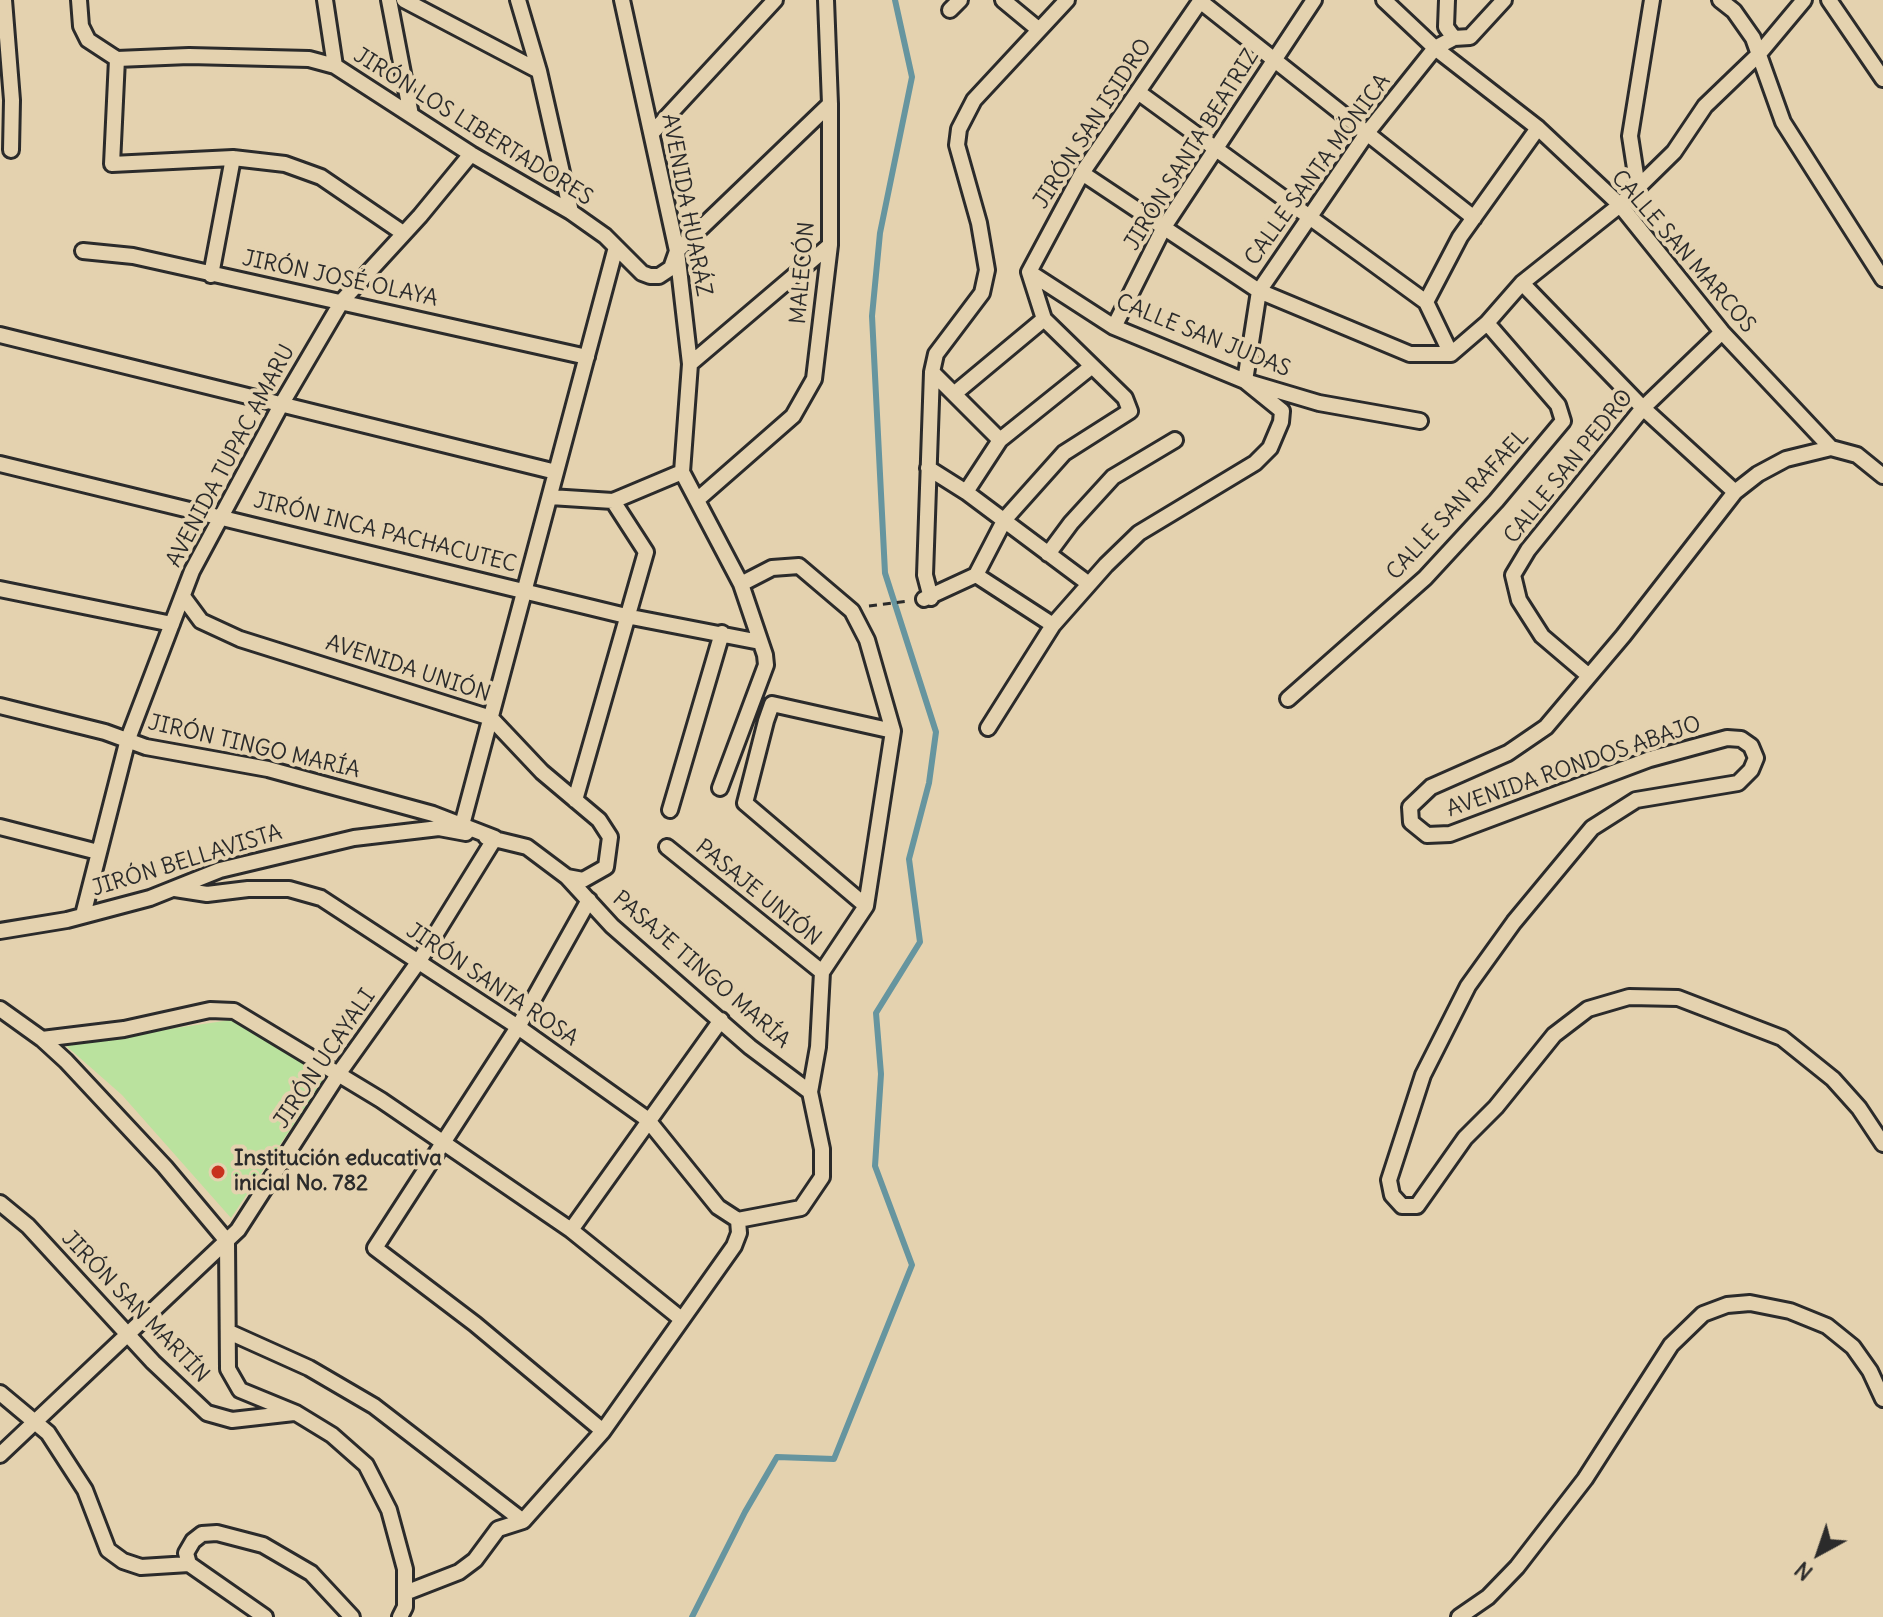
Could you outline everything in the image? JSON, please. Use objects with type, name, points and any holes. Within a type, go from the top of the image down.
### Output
[{"type":"street","points":[[4,0],[12,100],[11,150]]},
{"type":"street","points":[[79,0],[81,26],[88,40],[117,59],[112,164],[233,158],[285,164],[321,177],[403,233]]},
{"type":"street","points":[[325,0],[335,66]]},
{"type":"street","points":[[389,0],[411,115]]},
{"type":"street","points":[[404,0],[539,71]]},
{"type":"street","points":[[518,0],[539,71],[571,212]]},
{"type":"street","points":[[652,133],[775,0]]},
{"type":"street","name":"MALECÓN","points":[[697,500],[793,416],[814,379],[830,245],[826,0]]},
{"type":"street","points":[[1003,0],[1038,29]]},
{"type":"street","points":[[1029,272],[1038,310],[1044,319],[1125,398],[1130,411],[1064,453],[1005,519],[976,575],[928,599],[925,575],[932,372],[936,354],[982,293],[987,270],[979,223],[957,145],[959,129],[974,100],[1067,0]]},
{"type":"street","points":[[1201,0],[1474,218]]},
{"type":"street","name":"JIRÓN SAN ISIDRO","points":[[1029,272],[1082,173],[1201,0]]},
{"type":"street","name":"JIRÓN SANTA BEATRIZ","points":[[1114,327],[1164,227],[1314,0]]},
{"type":"street","points":[[1447,0],[1446,27],[1454,38],[1470,37],[1504,0]]},
{"type":"street","points":[[1638,188],[1630,136],[1652,0]]},
{"type":"street","points":[[1720,0],[1734,11],[1753,38],[1783,122],[1883,279]]},
{"type":"street","points":[[1082,173],[1259,291],[1410,354],[1451,354],[1487,323],[1522,283],[1620,205],[1674,152],[1705,106],[1758,55],[1804,0]]},
{"type":"street","points":[[1829,0],[1883,79]]},
{"type":"street","name":"AVENIDA HUARÁZ","points":[[624,2],[677,251],[690,364],[682,472]]},
{"type":"street","name":"CALLE SAN MARCOS","points":[[1392,3],[1435,48],[1538,128],[1620,205],[1722,332],[1831,448]]},
{"type":"street","name":"CALLE SANTA MÓNICA","points":[[1245,381],[1259,291],[1367,133],[1435,48],[1454,38]]},
{"type":"street","name":"JIRÓN LOS LIBERTADORES","points":[[117,59],[189,56],[309,59],[335,66],[471,154],[571,212],[650,276],[671,268],[677,251]]},
{"type":"street","points":[[1138,92],[1426,302],[1451,354]]},
{"type":"street","points":[[677,251],[830,104]]},
{"type":"street","points":[[1426,302],[1474,218],[1538,128]]},
{"type":"street","name":"AVENIDA TUPAC AMARU","points":[[83,915],[128,739],[184,598],[186,584],[281,405],[342,301],[471,154]]},
{"type":"street","points":[[211,275],[233,158]]},
{"type":"street","points":[[690,364],[830,245]]},
{"type":"street","points":[[462,825],[616,247]]},
{"type":"street","name":"JIRÓN JOSÉ OLAYA","points":[[83,251],[133,256],[587,357]]},
{"type":"street","name":"CALLE SAN JUDAS","points":[[1029,272],[1114,327],[1245,381],[1319,403],[1420,421]]},
{"type":"street","points":[[1522,283],[1643,408],[1735,492]]},
{"type":"street","points":[[954,394],[1044,319]]},
{"type":"street","name":"CALLE SAN RAFAEL","points":[[1288,699],[1425,578],[1496,501],[1563,421],[1558,405],[1487,323]]},
{"type":"street","name":"CALLE SAN PEDRO","points":[[1589,676],[1542,636],[1519,600],[1513,575],[1528,550],[1643,408],[1722,332]]},
{"type":"street","points":[[0,335],[556,472]]},
{"type":"street","points":[[966,492],[1000,440],[1091,367]]},
{"type":"street","points":[[932,372],[1000,440]]},
{"type":"street","points":[[988,728],[1053,625],[1139,533],[1255,463],[1270,448],[1281,422],[1282,411],[1245,381]]},
{"type":"street","points":[[1048,554],[1071,523],[1113,477],[1175,440]]},
{"type":"street","points":[[1831,448],[1857,455],[1883,476]]},
{"type":"street","name":"AVENIDA RONDOS ABAJO","points":[[1831,448],[1786,459],[1735,492],[1546,727],[1508,753],[1419,795],[1410,807],[1411,822],[1427,835],[1450,834],[1650,759],[1727,738],[1741,739],[1751,746],[1756,758],[1738,783],[1636,800],[1592,828],[1514,922],[1468,986],[1423,1075],[1389,1180],[1392,1195],[1402,1206],[1417,1206],[1465,1138],[1496,1107],[1554,1035],[1588,1009],[1629,997],[1678,998],[1782,1038],[1833,1079],[1859,1108],[1883,1144]]},
{"type":"street","name":"JIRÓN INCA PACHACUTEC","points":[[0,464],[222,515],[626,616],[760,642]]},
{"type":"street","points":[[928,468],[1005,519],[1089,584]]},
{"type":"street","points":[[550,497],[613,501],[682,472],[741,584],[766,665],[720,788]]},
{"type":"street","points":[[575,800],[646,552],[613,501]]},
{"type":"street","points":[[405,1593],[459,1572],[475,1560],[498,1529],[523,1521],[603,1431],[680,1318],[734,1246],[739,1233],[738,1220],[801,1208],[822,1177],[822,1149],[810,1092],[818,1047],[822,972],[866,906],[893,731],[867,640],[852,611],[799,566],[772,568],[741,584]]},
{"type":"street","points":[[976,575],[1053,625]]},
{"type":"street","points":[[0,589],[172,624]]},
{"type":"street","name":"AVENIDA UNIÓN","points":[[184,598],[201,621],[240,639],[491,718],[542,772],[599,820],[610,837],[606,867],[595,876],[583,880],[567,877]]},
{"type":"street","points":[[670,810],[722,633]]},
{"type":"street","points":[[866,906],[745,803],[772,704],[893,731]]},
{"type":"street","name":"JIRÓN TINGO MARÍA","points":[[0,706],[128,739],[146,747],[268,769],[462,825],[495,838]]},
{"type":"street","points":[[0,827],[98,852]]},
{"type":"street","name":"JIRÓN BELLAVISTA","points":[[0,931],[83,915],[173,888],[220,870],[354,838],[439,828],[527,847],[567,877]]},
{"type":"street","name":"JIRÓN UCAYALI","points":[[0,1455],[227,1241],[252,1210],[339,1073],[419,961],[495,838]]},
{"type":"street","name":"PASAJE UNIÓN","points":[[667,847],[822,972]]},
{"type":"street","name":"PASAJE TINGO MARÍA","points":[[567,877],[612,926],[810,1092]]},
{"type":"street","name":"JIRÓN SANTA ROSA","points":[[173,888],[207,894],[248,889],[289,889],[321,898],[518,1027],[647,1119],[718,1207],[738,1220]]},
{"type":"street","points":[[589,900],[518,1027],[375,1248],[475,1324],[603,1431]]},
{"type":"street","points":[[0,1009],[42,1039],[144,1143],[227,1241],[228,1369],[240,1390],[296,1413],[332,1435],[366,1465],[389,1510],[405,1569],[405,1607],[400,1617]]},
{"type":"street","points":[[42,1039],[124,1029],[210,1010],[234,1011],[339,1073],[571,1230],[680,1318]]},
{"type":"street","points":[[571,1230],[647,1119],[721,1020]]},
{"type":"street","name":"JIRÓN SAN MARTÍN","points":[[0,1203],[28,1226],[128,1337],[207,1413],[232,1420],[296,1413]]},
{"type":"street","points":[[1459,1617],[1488,1597],[1517,1567],[1585,1479],[1671,1345],[1703,1314],[1727,1305],[1750,1303],[1790,1311],[1827,1326],[1853,1347],[1870,1371],[1883,1399]]},
{"type":"street","points":[[229,1332],[309,1368],[374,1406],[523,1521]]},
{"type":"street","points":[[0,1393],[36,1421],[85,1490],[108,1550],[123,1561],[141,1567],[189,1564],[265,1617]]},
{"type":"street","points":[[189,1564],[186,1553],[202,1534],[217,1533],[263,1545],[311,1573],[352,1617]]},
{"type":"path","points":[[858,607],[928,599]]},
{"type":"green space","points":[[231,1020],[328,1073],[231,1218],[122,1095],[64,1044]]},
{"type":"waterway","points":[[692,1617],[745,1512],[777,1457],[834,1459],[912,1265],[875,1166],[881,1074],[876,1013],[920,942],[909,859],[929,783],[936,732],[885,573],[872,316],[880,233],[912,77],[895,0]]},
{"type":"place","name":"Institución educativa inicial No. 782","points":[[218,1172]]}]
